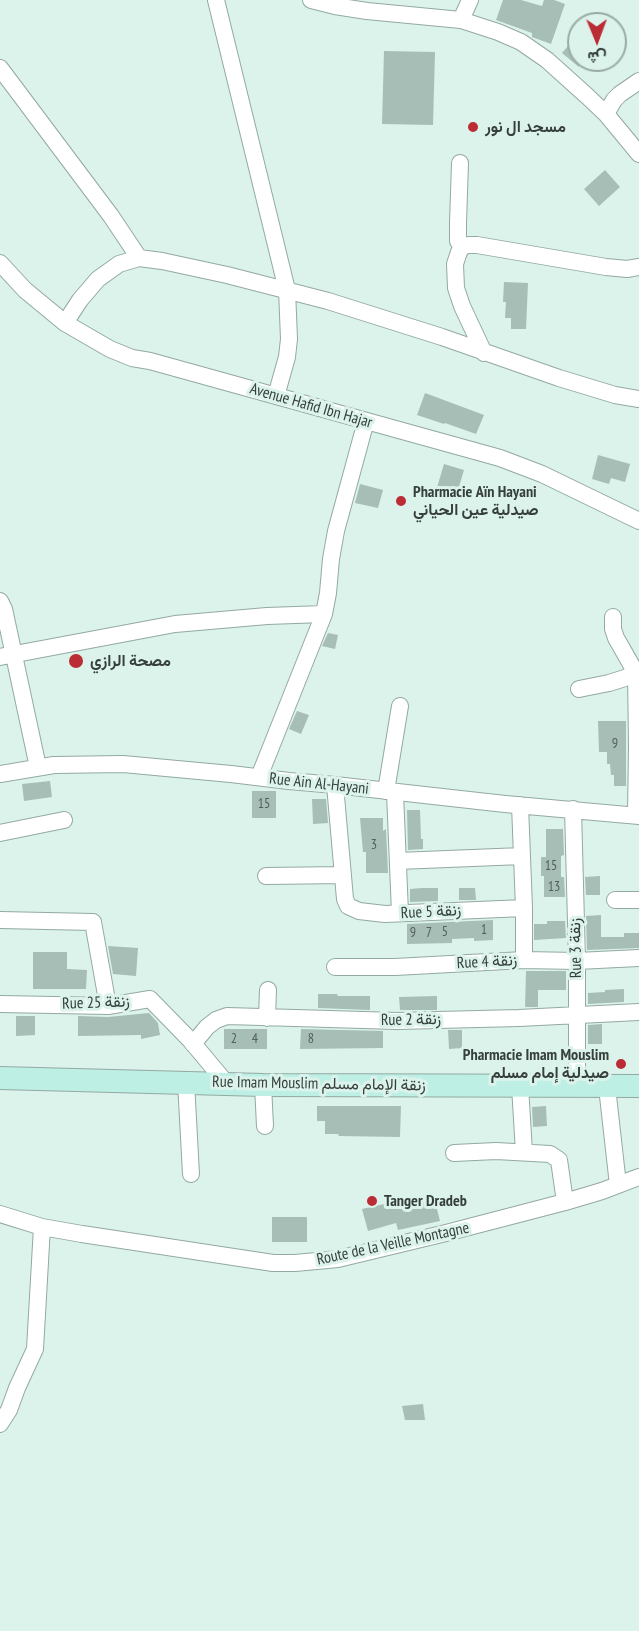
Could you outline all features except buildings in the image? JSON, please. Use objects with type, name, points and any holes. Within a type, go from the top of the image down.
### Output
[{"type":"main road","name":"Rue Imam Mouslim زنقة الإمام مسلم","points":[[0,1078],[262,1085],[639,1086]]},
{"type":"street","points":[[216,0],[288,290],[290,339],[276,396]]},
{"type":"street","points":[[311,0],[367,11],[461,20],[498,32],[532,49],[547,60],[606,114],[639,154]]},
{"type":"street","points":[[461,20],[470,0]]},
{"type":"street","points":[[0,68],[111,216],[138,258]]},
{"type":"street","points":[[606,114],[614,100],[627,87],[639,81]]},
{"type":"street","points":[[460,163],[458,241],[462,247]]},
{"type":"street","points":[[484,353],[456,288],[455,264],[462,247],[477,245],[613,268],[639,267]]},
{"type":"street","points":[[65,323],[98,279],[119,264],[138,258],[191,267],[288,290],[431,334],[591,388],[639,399]]},
{"type":"street","name":"Avenue Hafid Ibn Hajar","points":[[0,263],[25,290],[65,323],[110,349],[132,358],[150,361],[476,451],[542,474],[639,521]]},
{"type":"street","points":[[259,777],[324,614],[336,531],[366,421]]},
{"type":"street","points":[[0,601],[4,609],[7,656],[38,767]]},
{"type":"street","points":[[7,656],[176,624],[267,616],[324,614]]},
{"type":"street","points":[[613,616],[616,638],[637,672],[637,816]]},
{"type":"street","points":[[579,689],[609,683],[637,672]]},
{"type":"street","points":[[400,706],[391,792],[398,861],[400,913]]},
{"type":"street","name":"Rue Ain Al-Hayani","points":[[0,774],[54,765],[123,764],[637,816]]},
{"type":"street","points":[[266,876],[343,875],[335,785]]},
{"type":"street","points":[[520,805],[524,960]]},
{"type":"street","name":"Rue 3 زنقة","points":[[573,809],[577,1087]]},
{"type":"street","points":[[0,833],[64,820]]},
{"type":"street","points":[[398,861],[522,856]]},
{"type":"street","name":"Rue 5 زنقة","points":[[343,875],[345,899],[348,906],[359,911],[400,913],[524,908]]},
{"type":"street","points":[[615,900],[639,900]]},
{"type":"street","points":[[0,920],[93,922],[108,1006]]},
{"type":"street","name":"Rue 4 زنقة","points":[[335,967],[639,958]]},
{"type":"street","points":[[267,1018],[268,990]]},
{"type":"street","name":"Rue 25 زنقة","points":[[0,1004],[108,1006],[150,999],[227,1084]]},
{"type":"street","name":"Rue 2 زنقة","points":[[193,1044],[207,1027],[227,1016],[397,1021],[639,1012]]},
{"type":"street","points":[[186,1082],[191,1174]]},
{"type":"street","points":[[262,1085],[265,1126]]},
{"type":"street","points":[[520,1086],[524,1152]]},
{"type":"street","points":[[607,1086],[618,1185]]},
{"type":"street","points":[[454,1153],[496,1151],[550,1154],[559,1160],[565,1202]]},
{"type":"street","name":"Route de la Veille Montagne","points":[[0,1214],[42,1227],[196,1252],[273,1263],[320,1262],[565,1202],[639,1177]]},
{"type":"street","points":[[0,1424],[9,1410],[35,1349],[42,1227]]},
{"type":"place","name":"مسجد ال نور","points":[[473,127]]},
{"type":"place","name":"Pharmacie Aïn Hayani صيدلية عين الحياني","points":[[401,501]]},
{"type":"place","name":"مصحة الرازي","points":[[76,661]]},
{"type":"place","name":"Pharmacie Imam Mouslim صيدلية إمام مسلم","points":[[621,1064]]},
{"type":"place","name":"Tanger Dradeb","points":[[372,1201]]}]
